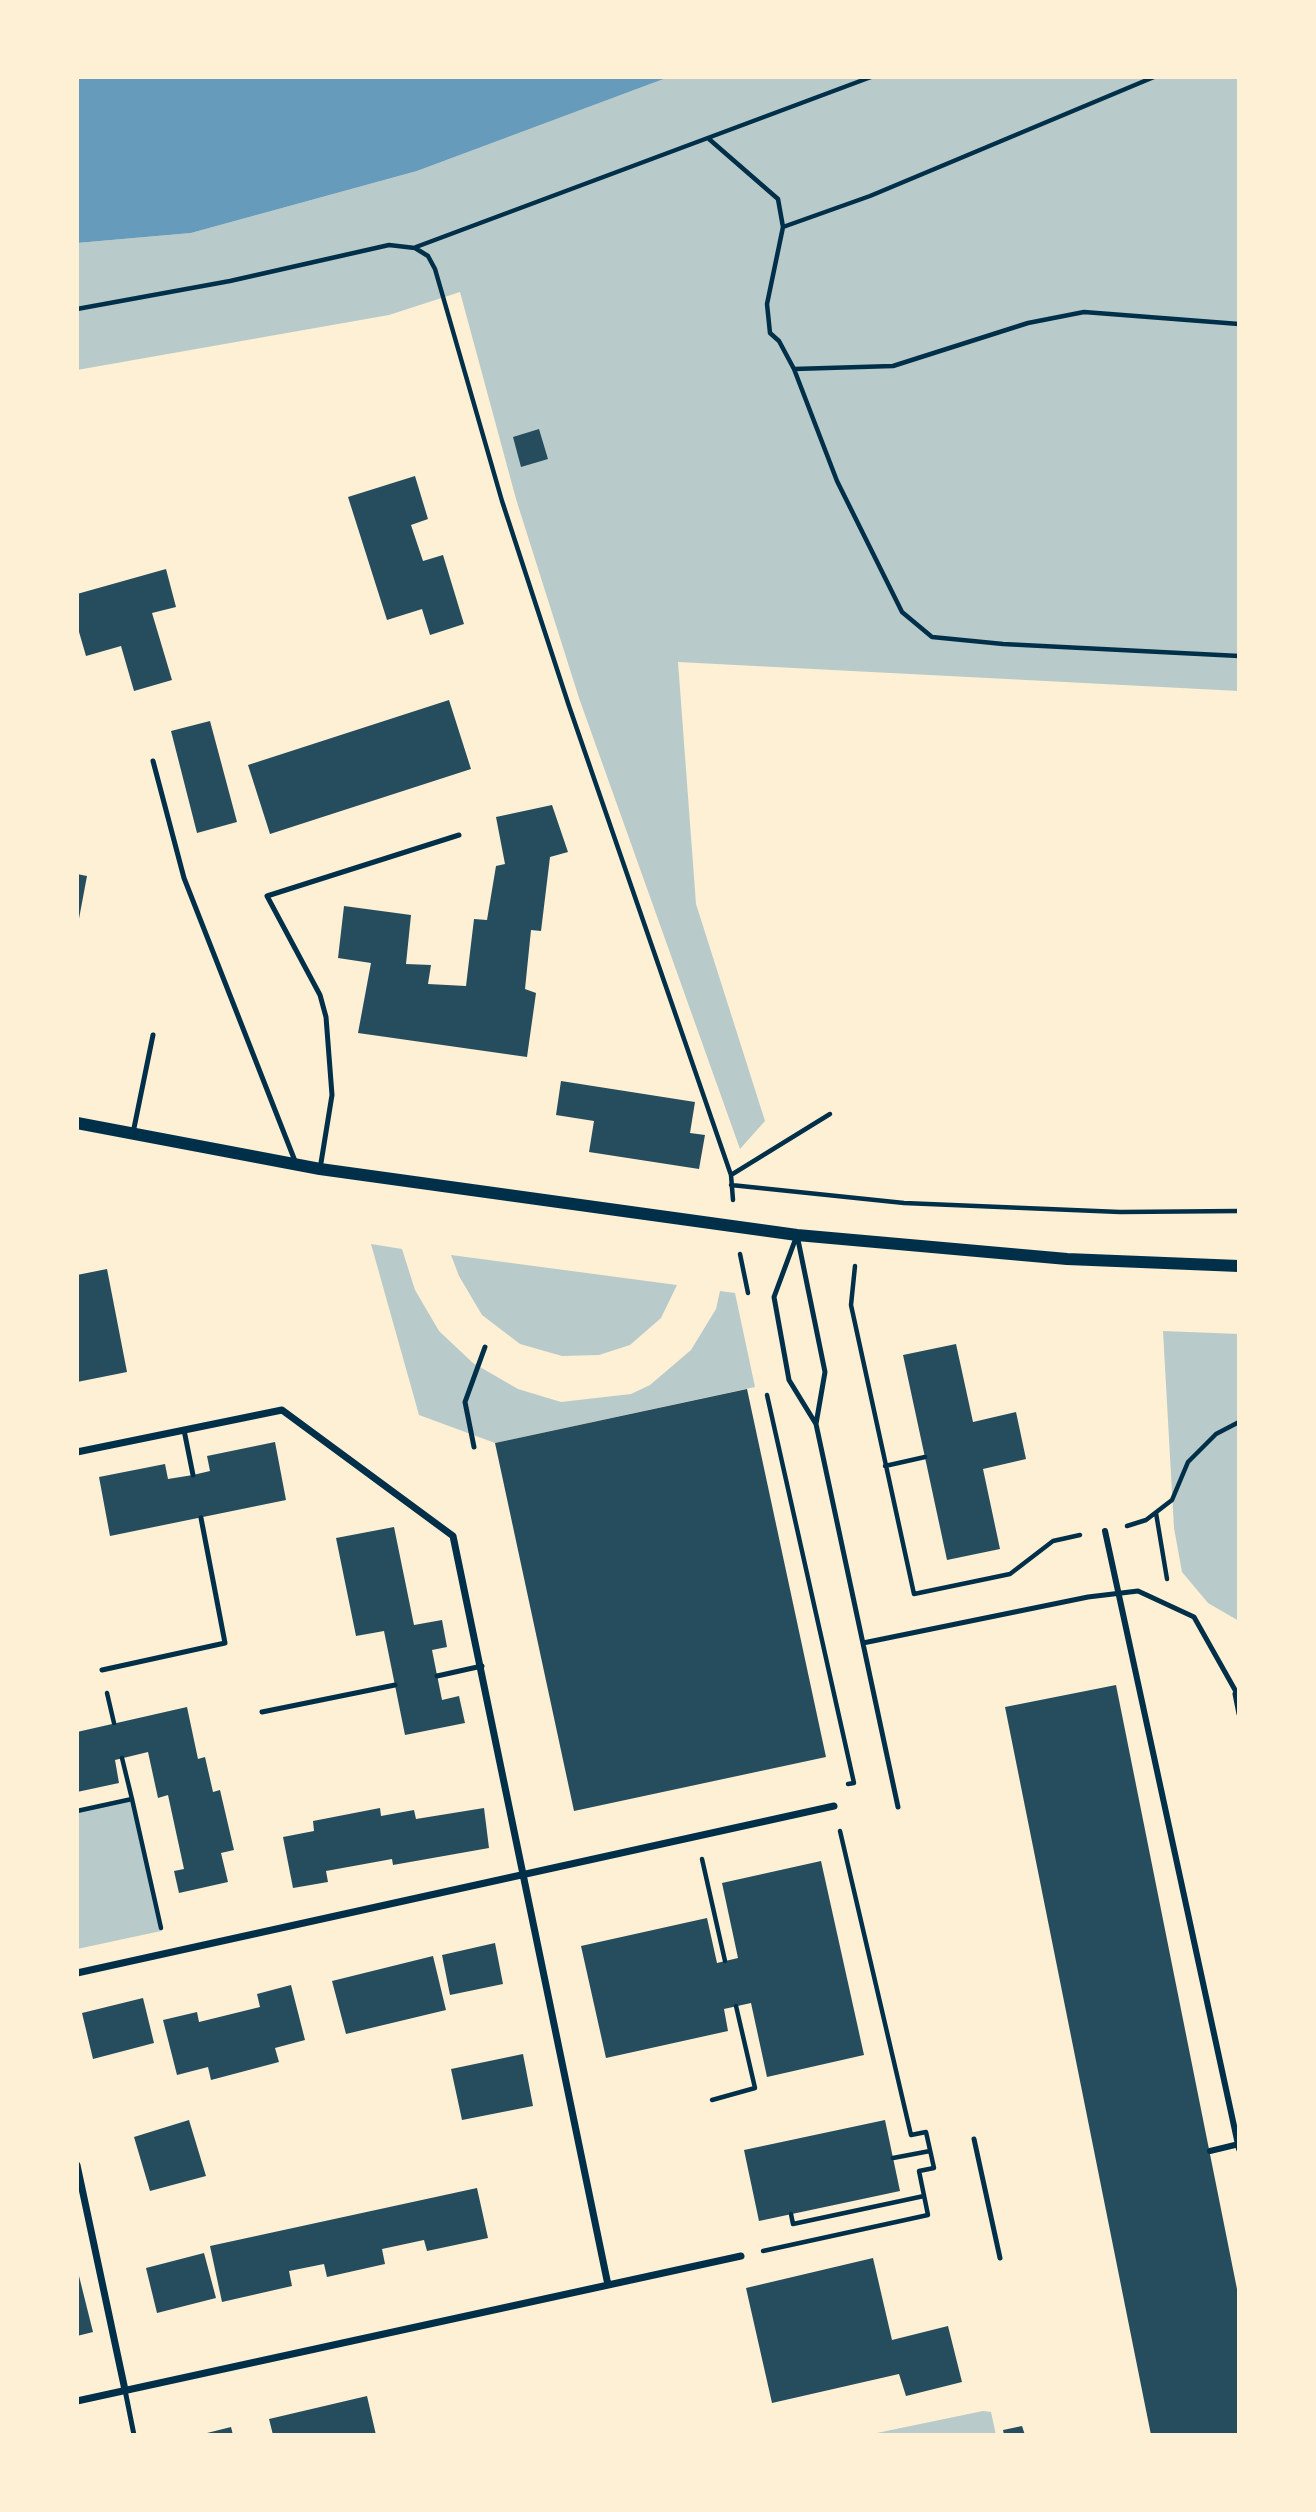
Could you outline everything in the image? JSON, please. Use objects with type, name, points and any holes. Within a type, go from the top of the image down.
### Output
[{"type":"street","points":[[77,1123],[320,1169],[797,1235],[1067,1259],[1239,1266]]},
{"type":"street","points":[[77,1452],[282,1410],[453,1536],[608,2285]]},
{"type":"street","points":[[1105,1531],[1239,2146],[1210,2151]]},
{"type":"street","points":[[77,1973],[834,1806]]},
{"type":"street","points":[[77,2165],[125,2390]]},
{"type":"street","points":[[77,2401],[741,2256]]},
{"type":"lane","points":[[153,761],[184,878],[297,1164]]},
{"type":"lane","points":[[320,1169],[332,1104],[326,1017],[320,995],[267,896],[459,835]]},
{"type":"lane","points":[[133,1133],[153,1035]]},
{"type":"lane","points":[[797,1235],[825,1372],[816,1424]]},
{"type":"lane","points":[[797,1235],[774,1297],[789,1380],[816,1424],[898,1807]]},
{"type":"lane","points":[[474,1447],[465,1402],[485,1347]]},
{"type":"lane","points":[[184,1430],[192,1475]]},
{"type":"lane","points":[[102,1670],[225,1643],[201,1518]]},
{"type":"lane","points":[[863,1643],[1118,1592],[1138,1591],[1194,1617],[1237,1695],[1239,1714]]},
{"type":"lane","points":[[438,1676],[482,1666]]},
{"type":"lane","points":[[262,1713],[395,1685]]},
{"type":"lane","points":[[974,2139],[1000,2258]]},
{"type":"lane","points":[[125,2390],[134,2435]]},
{"type":"path","points":[[415,248],[871,77]]},
{"type":"path","points":[[783,227],[870,195],[1154,77]]},
{"type":"path","points":[[709,139],[778,198],[783,227],[767,304],[769,333],[779,341],[794,369],[837,481],[902,612],[932,637],[1003,644],[1239,656]]},
{"type":"path","points":[[77,309],[230,281],[389,245],[415,248],[428,256],[435,269],[506,514],[731,1175],[735,1226],[750,1306]]},
{"type":"path","points":[[794,369],[893,366],[1028,323],[1084,312],[1239,324]]},
{"type":"path","points":[[731,1175],[830,1114]]},
{"type":"path","points":[[732,1185],[904,1203],[1120,1212],[1239,1211]]},
{"type":"path","points":[[857,1241],[851,1305],[914,1594],[1010,1574],[1053,1541],[1135,1525],[1172,1500],[1188,1462],[1216,1434],[1239,1422]]},
{"type":"path","points":[[741,2256],[928,2215],[919,2171],[934,2168],[926,2132],[911,2135],[834,1806],[831,1788],[854,1783],[765,1385]]},
{"type":"path","points":[[885,1466],[925,1457]]},
{"type":"path","points":[[1156,1513],[1172,1607]]},
{"type":"path","points":[[122,1758],[166,1953]]},
{"type":"path","points":[[77,1811],[132,1799]]},
{"type":"path","points":[[697,1837],[726,1961]]},
{"type":"path","points":[[712,2100],[755,2088],[736,2006]]},
{"type":"path","points":[[893,2158],[930,2151]]},
{"type":"path","points":[[791,2214],[793,2224],[924,2196]]},
{"type":"shaded area","points":[[669,77],[1239,77],[1239,691],[678,662],[696,904],[765,1121],[740,1149],[579,698],[516,499],[460,292],[389,315],[77,370],[77,243],[191,233],[417,171]]},
{"type":"shaded area","points":[[371,1244],[402,1249],[415,1290],[439,1331],[473,1363],[518,1389],[561,1402],[631,1394],[650,1385],[691,1350],[716,1309],[720,1291],[735,1293],[755,1387],[495,1443],[419,1415]]},
{"type":"shaded area","points":[[451,1255],[677,1285],[661,1318],[630,1345],[599,1355],[562,1356],[520,1344],[482,1315],[459,1276]]},
{"type":"shaded area","points":[[1163,1331],[1239,1334],[1239,1621],[1208,1603],[1182,1572],[1174,1528]]},
{"type":"shaded area","points":[[132,1799],[161,1931],[77,1949],[77,1811]]},
{"type":"shaded area","points":[[983,2411],[991,2412],[996,2435],[867,2435]]},
{"type":"water","points":[[77,77],[669,77],[417,171],[191,233],[77,243]]},
{"type":"building","points":[[539,429],[548,459],[521,467],[513,437]]},
{"type":"building","points":[[415,476],[428,519],[411,525],[423,561],[443,555],[464,624],[430,635],[422,609],[387,620],[348,497]]},
{"type":"building","points":[[166,569],[176,607],[152,613],[172,680],[134,691],[121,646],[86,656],[77,625],[77,594]]},
{"type":"building","points":[[449,700],[471,769],[270,834],[248,765]]},
{"type":"building","points":[[210,721],[237,822],[197,833],[171,731]]},
{"type":"building","points":[[552,805],[568,852],[550,857],[541,931],[531,930],[525,989],[536,993],[527,1057],[358,1033],[371,963],[338,958],[344,906],[411,915],[406,964],[431,965],[428,984],[466,986],[474,919],[487,920],[496,866],[505,864],[496,817]]},
{"type":"building","points":[[77,874],[87,876],[78,924],[77,923]]},
{"type":"building","points":[[561,1081],[695,1102],[690,1133],[705,1135],[699,1169],[589,1152],[594,1121],[556,1115]]},
{"type":"building","points":[[107,1269],[127,1372],[77,1382],[77,1275]]},
{"type":"building","points":[[956,1344],[973,1422],[1016,1412],[1026,1459],[983,1469],[1000,1549],[947,1560],[903,1355]]},
{"type":"building","points":[[747,1389],[826,1757],[574,1811],[495,1443]]},
{"type":"building","points":[[275,1442],[286,1500],[110,1536],[99,1477],[165,1464],[168,1479],[193,1475],[210,1471],[207,1456]]},
{"type":"building","points":[[394,1527],[414,1625],[442,1620],[447,1647],[432,1650],[442,1700],[459,1696],[465,1723],[405,1735],[384,1631],[356,1636],[336,1538]]},
{"type":"building","points":[[1116,1685],[1239,2299],[1239,2435],[1151,2435],[1005,1707]]},
{"type":"building","points":[[187,1707],[198,1759],[205,1757],[213,1792],[220,1790],[234,1850],[221,1853],[228,1882],[179,1893],[174,1871],[184,1869],[168,1795],[158,1798],[148,1752],[115,1760],[119,1783],[77,1792],[77,1732]]},
{"type":"building","points":[[380,1808],[381,1816],[414,1810],[416,1819],[484,1808],[489,1848],[393,1865],[392,1859],[326,1871],[328,1882],[293,1888],[283,1837],[314,1831],[313,1821]]},
{"type":"building","points":[[821,1861],[864,2055],[767,2077],[751,2003],[724,2009],[728,2031],[606,2058],[581,1946],[707,1918],[717,1963],[738,1958],[722,1883]]},
{"type":"building","points":[[495,1943],[503,1984],[450,1995],[442,1955]]},
{"type":"building","points":[[433,1956],[446,2010],[346,2034],[332,1981]]},
{"type":"building","points":[[291,1985],[305,2040],[275,2048],[279,2062],[211,2080],[208,2067],[177,2075],[163,2020],[197,2012],[199,2022],[260,2007],[257,1994]]},
{"type":"building","points":[[143,1998],[154,2043],[93,2059],[82,2013]]},
{"type":"building","points":[[523,2054],[533,2106],[462,2120],[451,2069]]},
{"type":"building","points":[[189,2120],[206,2176],[150,2191],[134,2137]]},
{"type":"building","points":[[885,2120],[900,2191],[759,2221],[744,2150]]},
{"type":"building","points":[[477,2188],[488,2238],[427,2251],[424,2240],[382,2249],[385,2264],[327,2277],[324,2264],[289,2271],[292,2286],[222,2302],[210,2246]]},
{"type":"building","points":[[204,2253],[216,2298],[157,2313],[146,2268]]},
{"type":"building","points":[[873,2258],[892,2340],[948,2326],[962,2382],[906,2396],[899,2374],[772,2403],[746,2288]]},
{"type":"building","points":[[77,2268],[93,2332],[77,2336]]},
{"type":"building","points":[[367,2396],[376,2435],[273,2435],[269,2419]]},
{"type":"building","points":[[1022,2426],[1025,2435],[1004,2435],[1003,2430]]},
{"type":"building","points":[[231,2427],[233,2435],[203,2435],[203,2434]]}]
